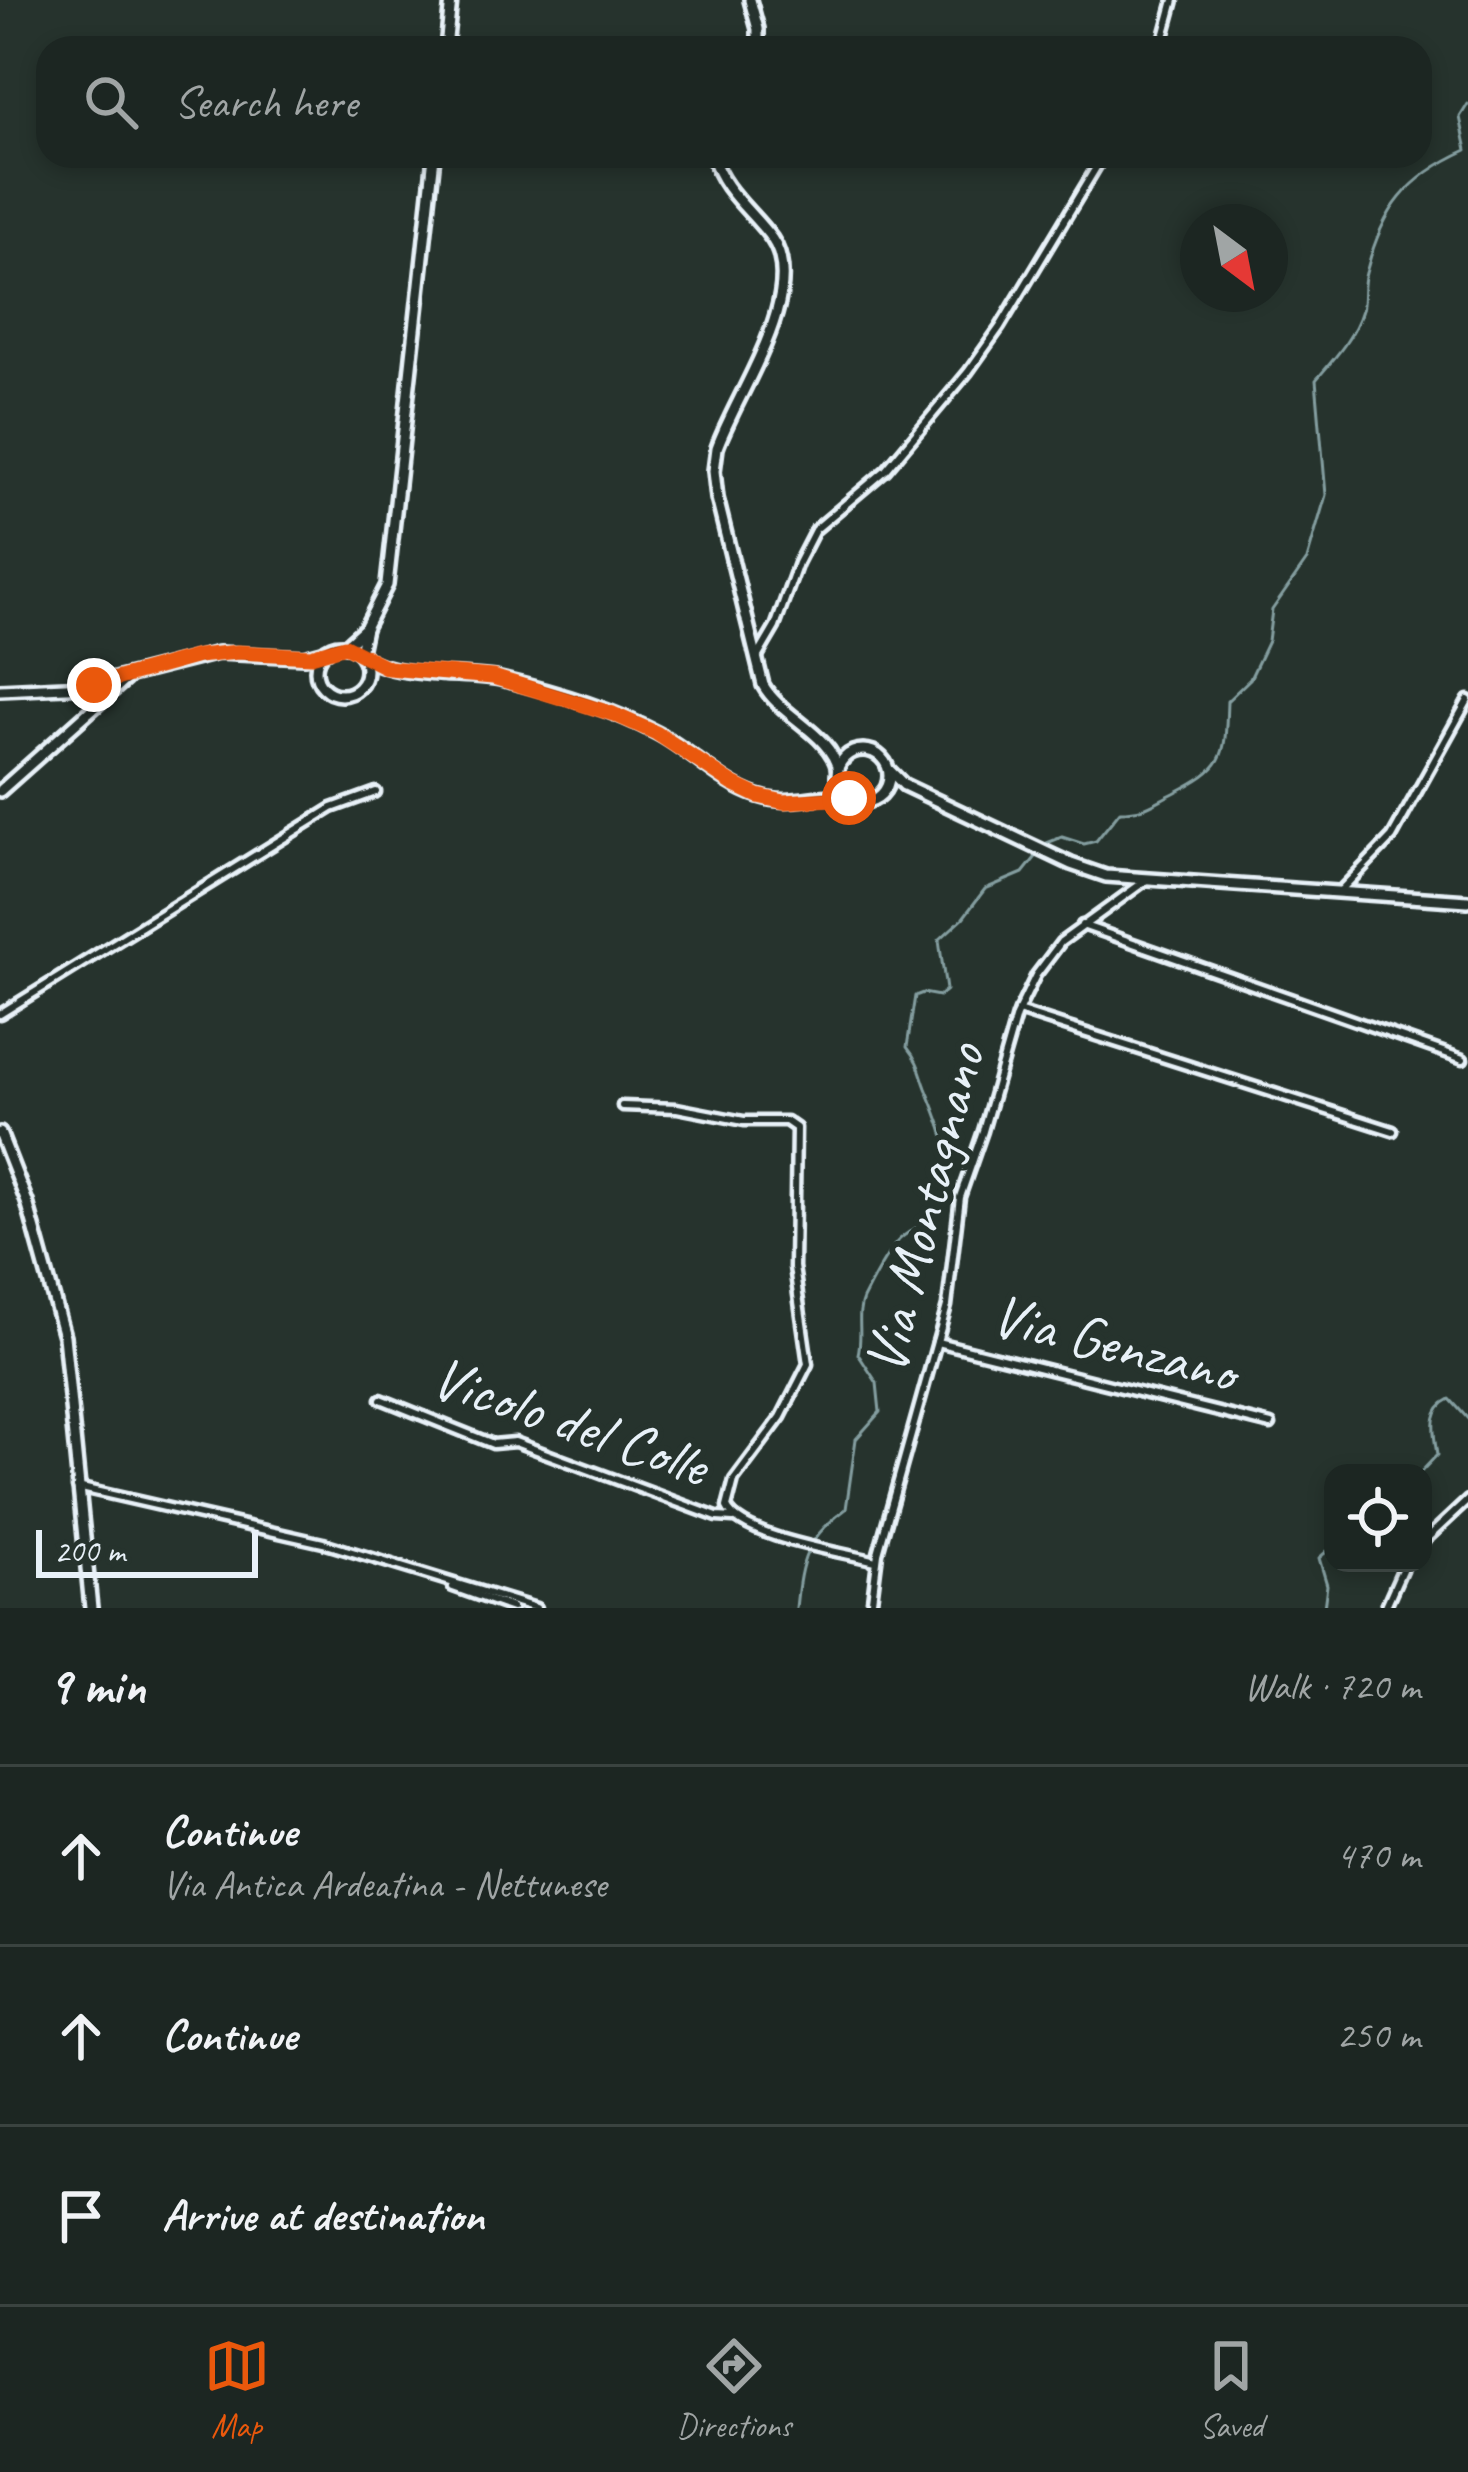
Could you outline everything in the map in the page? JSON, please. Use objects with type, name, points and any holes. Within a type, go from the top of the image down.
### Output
[{"type":"street","points":[[447,36],[451,0]]},
{"type":"street","points":[[750,0],[758,36]]},
{"type":"street","points":[[1164,36],[1174,0]]},
{"type":"street","points":[[362,682],[366,669],[360,644],[387,584],[433,168]]},
{"type":"street","points":[[719,168],[727,185],[775,243],[785,277],[777,310],[721,436],[714,463],[726,541],[756,660],[771,699],[827,748],[840,754],[871,751],[882,758],[899,783],[1095,873],[1468,901]]},
{"type":"street","points":[[756,660],[775,627],[815,530],[892,463],[978,359],[1095,168]]},
{"type":"street","points":[[0,690],[81,687],[218,653],[311,656],[345,646],[365,628]]},
{"type":"street","points":[[345,646],[400,670]]},
{"type":"street","points":[[316,673],[326,651]]},
{"type":"street","points":[[287,656],[305,662],[332,694],[352,692],[381,672],[400,670],[478,675],[528,686],[635,722],[758,796],[784,802],[849,798],[869,802],[899,788],[915,790]]},
{"type":"street","points":[[0,791],[137,673]]},
{"type":"street","points":[[1342,890],[1387,844],[1468,700]]},
{"type":"street","points":[[827,748],[849,798]]},
{"type":"street","points":[[823,799],[833,791],[850,753]]},
{"type":"street","points":[[881,795],[889,770]]},
{"type":"street","points":[[0,1014],[332,808],[376,791]]},
{"type":"street","name":"Via Montagnano","points":[[871,1608],[876,1561],[948,1300],[959,1197],[1018,1011],[1046,959],[1082,925],[1145,880]]},
{"type":"street","points":[[1082,925],[1462,1059]]},
{"type":"street","points":[[1018,1011],[1393,1131]]},
{"type":"street","points":[[622,1106],[786,1121],[796,1130],[794,1264],[808,1364],[767,1438],[734,1480],[727,1500],[733,1518]]},
{"type":"street","points":[[0,1133],[24,1191],[64,1336],[91,1608]]},
{"type":"street","name":"Via Genzano","points":[[937,1342],[1271,1425]]},
{"type":"street","name":"Vicolo del Colle","points":[[381,1399],[495,1444],[515,1442],[717,1517],[733,1518],[766,1534],[876,1561]]},
{"type":"street","points":[[77,1486],[331,1545],[536,1608]]},
{"type":"street","points":[[1432,1533],[1468,1500]]},
{"type":"street","points":[[1385,1608],[1402,1572]]},
{"type":"street","points":[[447,1583],[512,1608]]},
{"type":"waterway","points":[[796,1608],[807,1552],[822,1530],[846,1509],[856,1439],[880,1412],[877,1383],[858,1354],[863,1299],[892,1248],[936,1212],[946,1191],[949,1161],[943,1131],[907,1047],[915,996],[939,996],[946,990],[939,940],[985,889],[1023,873],[1047,843],[1062,837],[1084,844],[1096,841],[1120,811],[1142,808],[1174,793],[1204,776],[1219,759],[1227,701],[1250,679],[1268,641],[1272,610],[1307,560],[1326,495],[1316,380],[1358,320],[1372,250],[1389,213],[1413,184],[1467,150],[1460,117],[1468,104]]},
{"type":"waterway","points":[[1428,1464],[1437,1455],[1434,1423],[1438,1409],[1450,1399],[1468,1419]]},
{"type":"waterway","points":[[1324,1554],[1319,1558],[1327,1585],[1324,1608]]},
{"type":"route","points":[[94,685],[198,656],[238,652],[311,656],[345,646],[388,668],[493,677],[613,714],[656,733],[744,791],[771,800],[849,798]]}]
